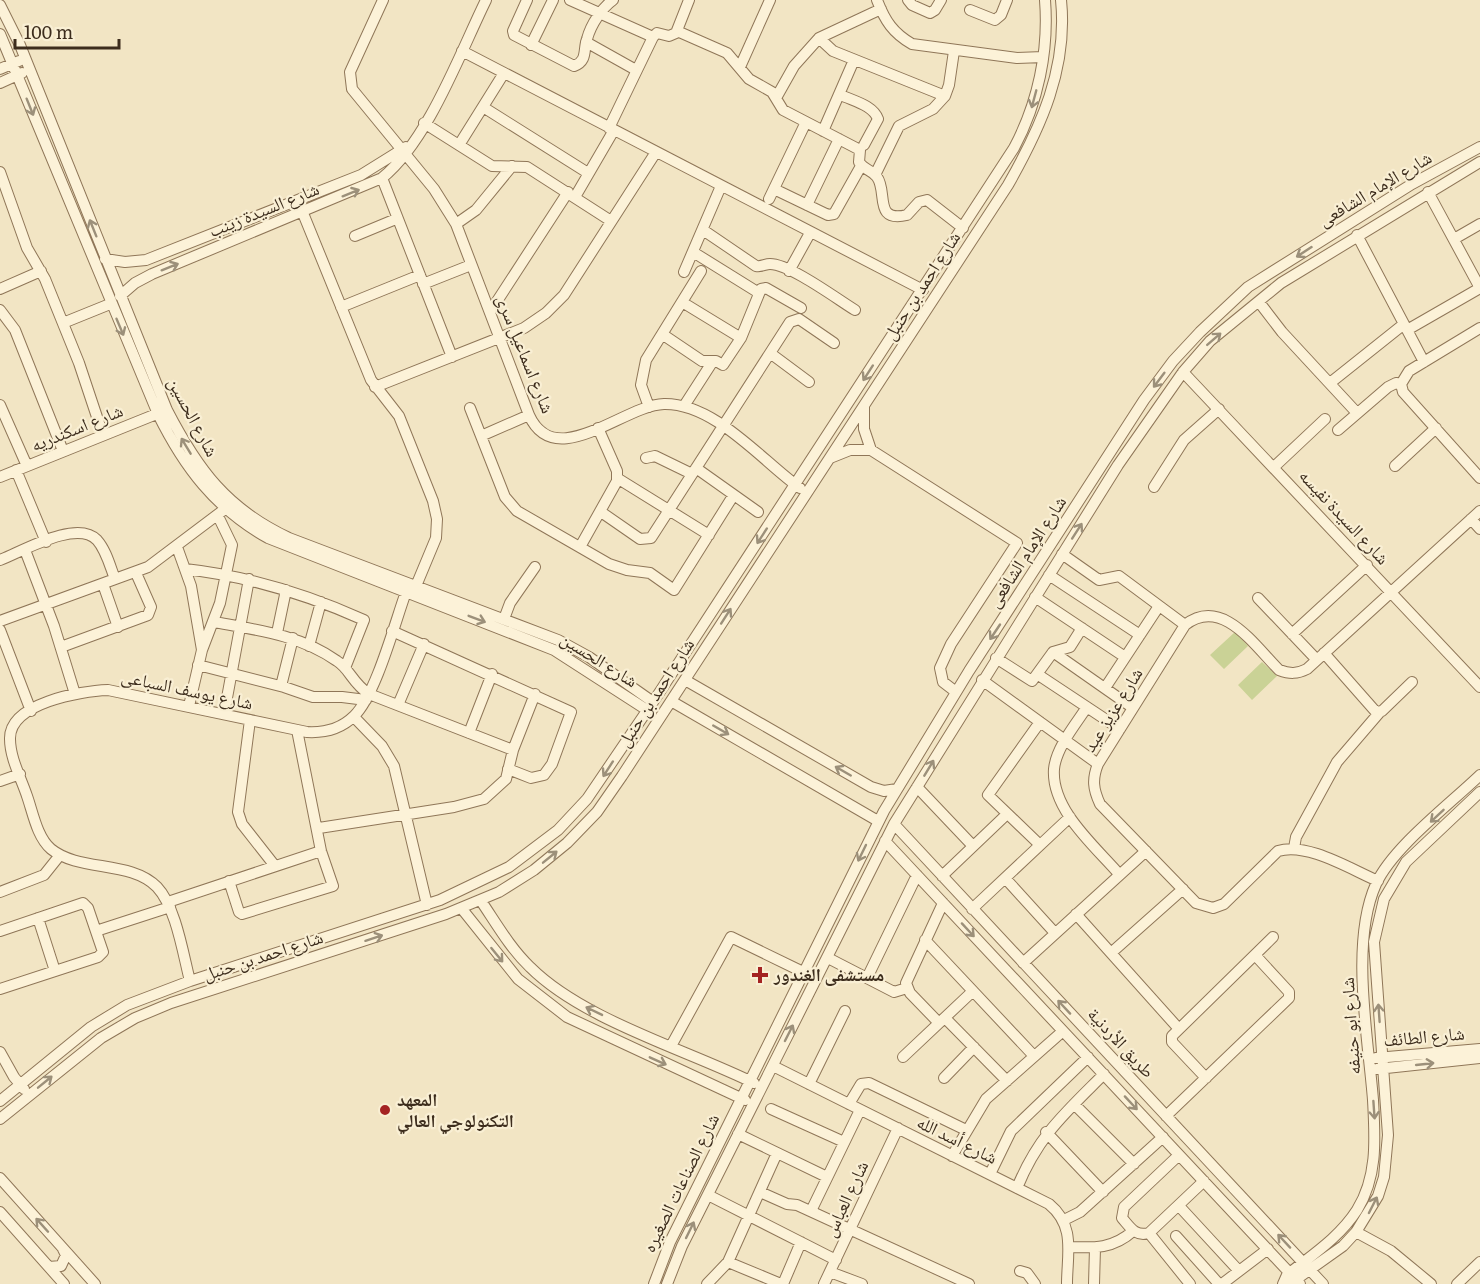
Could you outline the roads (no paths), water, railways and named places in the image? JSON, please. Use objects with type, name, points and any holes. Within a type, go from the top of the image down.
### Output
[{"type":"street","name":"شارع اسماعيل سرى","points":[[383,0],[353,64],[350,81],[357,96],[406,149],[456,224],[529,415],[541,432],[560,440],[569,439],[648,407],[666,404],[684,406],[723,427],[761,453],[795,485],[807,493]]},
{"type":"street","name":"شارع السيدة زينب","points":[[120,296],[143,278],[382,178],[424,123],[486,0]]},
{"type":"street","points":[[527,0],[513,33],[531,45],[574,66],[579,64],[585,54],[586,42],[601,12],[614,0]]},
{"type":"street","points":[[531,45],[553,0]]},
{"type":"street","points":[[570,0],[595,12],[601,12],[652,37]]},
{"type":"street","points":[[490,312],[588,173],[611,129],[652,37],[660,33],[671,36],[677,31],[689,0]]},
{"type":"street","points":[[740,67],[770,0]]},
{"type":"street","points":[[908,0],[912,5],[930,13],[935,10],[941,0]]},
{"type":"street","points":[[970,10],[994,20],[1001,15],[1006,0]]},
{"type":"street","name":"شارع احمد بن حنبل","points":[[0,1101],[109,1015],[146,996],[427,905],[509,867],[542,844],[571,816],[600,782],[923,290],[1025,128],[1040,78],[1045,0]]},
{"type":"street","name":"شارع احمد بن حنبل","points":[[0,1119],[101,1038],[135,1018],[481,901],[534,870],[582,828],[610,794],[1008,185],[1031,144],[1055,83],[1062,42],[1061,0]]},
{"type":"street","name":"شارع الحسين","points":[[0,5],[25,59],[120,296],[162,412],[222,493],[288,542],[406,592],[589,657],[650,706]]},
{"type":"street","points":[[776,98],[794,66],[819,38],[879,5],[887,24],[898,36],[912,44],[1023,58],[1043,57]]},
{"type":"street","points":[[677,31],[727,53],[744,74],[769,89],[783,110],[860,150],[861,165],[837,212],[828,215],[807,205],[772,194],[806,122]]},
{"type":"street","name":"شارع الحسين","points":[[0,34],[110,304],[187,467],[222,512],[251,529],[504,619],[546,640]]},
{"type":"street","points":[[819,38],[833,51],[945,96]]},
{"type":"street","points":[[586,42],[636,70]]},
{"type":"street","points":[[462,51],[923,290]]},
{"type":"street","points":[[875,175],[898,126],[933,109],[945,96],[954,51]]},
{"type":"street","points":[[1023,58],[1035,65],[1040,78]]},
{"type":"street","points":[[0,69],[25,59]]},
{"type":"street","points":[[824,131],[854,60]]},
{"type":"street","points":[[0,83],[29,70]]},
{"type":"street","points":[[459,145],[504,73]]},
{"type":"street","points":[[841,95],[871,108],[877,115],[878,119],[864,145]]},
{"type":"street","points":[[483,106],[588,173]]},
{"type":"street","points":[[424,123],[492,166],[527,167],[611,221]]},
{"type":"street","points":[[807,205],[838,139]]},
{"type":"street","name":"شارع الإمام الشافعى","points":[[741,1098],[878,821],[956,692],[1144,400],[1200,332],[1248,287],[1359,216],[1480,147]]},
{"type":"street","name":"شارع السيدة زينب","points":[[105,259],[125,262],[146,260],[361,175],[406,149]]},
{"type":"street","points":[[375,387],[524,328],[546,314],[564,295],[656,152]]},
{"type":"street","name":"شارع الإمام الشافعى","points":[[753,1104],[894,824],[1118,465],[1183,372],[1210,342],[1281,283],[1480,162]]},
{"type":"street","points":[[456,224],[476,210],[512,165]]},
{"type":"street","points":[[861,165],[875,175],[880,183],[881,202],[889,213],[895,216],[907,215],[921,201],[927,200],[963,228]]},
{"type":"street","points":[[0,172],[27,248],[41,271],[63,323],[103,435]]},
{"type":"street","points":[[999,172],[1008,185]]},
{"type":"street","points":[[382,178],[396,219],[452,357]]},
{"type":"street","points":[[684,272],[721,186]]},
{"type":"street","points":[[1330,383],[1405,327],[1480,288],[1428,192]]},
{"type":"street","points":[[298,201],[375,387],[394,406],[399,416],[437,519],[436,538],[416,586]]},
{"type":"street","points":[[1359,216],[1362,232],[1405,327],[1424,362]]},
{"type":"street","points":[[355,236],[396,219]]},
{"type":"street","points":[[1454,239],[1480,224]]},
{"type":"street","points":[[702,230],[756,266],[774,264],[815,284],[855,310]]},
{"type":"street","points":[[789,271],[810,232]]},
{"type":"street","points":[[693,252],[759,293]]},
{"type":"street","points":[[341,307],[471,265]]},
{"type":"street","points":[[0,289],[41,271]]},
{"type":"street","points":[[648,407],[641,385],[646,360],[701,271]]},
{"type":"street","points":[[662,334],[702,361],[713,361],[723,365],[741,338],[759,293],[766,288],[801,308]]},
{"type":"street","points":[[682,302],[741,338]]},
{"type":"street","points":[[1259,302],[1357,413]]},
{"type":"street","points":[[63,323],[110,304]]},
{"type":"street","points":[[0,310],[15,330],[63,451]]},
{"type":"street","points":[[601,512],[645,540],[655,535],[694,471],[794,319],[801,321],[834,343]]},
{"type":"street","points":[[1480,328],[1409,371],[1401,384],[1403,392],[1480,478]]},
{"type":"street","points":[[770,353],[809,382]]},
{"type":"street","points":[[684,406],[713,361]]},
{"type":"street","name":"شارع السيدة نفيسه","points":[[1183,372],[1480,687]]},
{"type":"street","points":[[1338,430],[1392,384],[1401,384]]},
{"type":"street","points":[[0,405],[46,542]]},
{"type":"street","points":[[864,406],[864,429],[872,450]]},
{"type":"street","points":[[470,408],[510,505],[580,548],[618,568],[650,573],[674,590],[733,496]]},
{"type":"street","points":[[1154,488],[1184,441],[1219,409]]},
{"type":"street","name":"شارع اسكندريه","points":[[0,477],[162,412]]},
{"type":"street","points":[[481,436],[529,415]]},
{"type":"street","points":[[1274,467],[1325,419]]},
{"type":"street","points":[[598,428],[617,478],[709,535]]},
{"type":"street","points":[[1395,466],[1436,428]]},
{"type":"street","points":[[830,459],[850,450],[872,450],[1017,543],[951,644],[940,668],[943,682],[956,692]]},
{"type":"street","points":[[646,458],[654,456],[694,471],[758,512]]},
{"type":"street","points":[[580,548],[617,478]]},
{"type":"street","points":[[0,621],[136,573],[177,547],[222,512],[232,545],[214,622],[202,650],[189,706]]},
{"type":"street","points":[[1062,554],[1099,580],[1119,576],[1185,625],[1202,616],[1221,616],[1279,670],[1288,674],[1298,673],[1320,657],[1477,513]]},
{"type":"street","points":[[1477,513],[1480,529]]},
{"type":"street","points":[[0,560],[71,532],[86,533],[99,542],[115,579]]},
{"type":"street","points":[[177,547],[191,586],[202,650]]},
{"type":"street","points":[[25,550],[61,647],[75,694]]},
{"type":"street","points":[[1292,634],[1367,566]]},
{"type":"street","points":[[504,619],[510,603],[534,567]]},
{"type":"street","points":[[185,569],[249,579],[321,602],[364,620],[345,668]]},
{"type":"street","points":[[61,647],[145,617],[150,611],[136,573]]},
{"type":"street","points":[[1049,575],[1140,635]]},
{"type":"street","points":[[224,714],[249,579]]},
{"type":"street","points":[[1030,579],[1042,586]]},
{"type":"street","points":[[103,584],[118,627]]},
{"type":"street","points":[[277,633],[286,590]]},
{"type":"street","name":"شارع يوسف السباعى","points":[[60,855],[51,849],[41,836],[20,774],[5,750],[12,726],[19,718],[75,694],[117,691],[297,730],[327,731],[354,717],[367,697],[406,592]]},
{"type":"street","points":[[1035,597],[1125,657]]},
{"type":"street","points":[[1258,598],[1292,634],[1379,712]]},
{"type":"street","points":[[309,646],[321,602]]},
{"type":"street","points":[[1105,688],[1159,606]]},
{"type":"street","points":[[214,622],[293,638],[336,660],[367,697]]},
{"type":"street","name":"شارع عزيز عيد","points":[[1185,625],[1098,764],[1094,784],[1101,804],[1196,903],[1204,907],[1224,904],[1278,851],[1294,848]]},
{"type":"street","points":[[996,658],[1033,681],[1053,652],[1070,647],[1082,628]]},
{"type":"street","points":[[0,630],[31,711]]},
{"type":"street","points":[[392,631],[492,674],[571,712],[552,764],[544,775],[531,778],[508,769]]},
{"type":"street","points":[[282,686],[293,638]]},
{"type":"street","points":[[398,705],[424,644]]},
{"type":"street","points":[[1053,652],[1133,708]]},
{"type":"street","points":[[0,666],[12,662]]},
{"type":"street","points":[[198,665],[282,686],[313,697],[367,697],[398,705],[513,750]]},
{"type":"street","points":[[469,733],[492,674]]},
{"type":"street","points":[[1037,674],[1120,729]]},
{"type":"street","points":[[685,680],[871,787],[884,791],[897,789]]},
{"type":"street","points":[[982,680],[1098,764]]},
{"type":"street","points":[[1378,881],[1304,849],[1294,848],[1296,837],[1337,762],[1379,712],[1412,682]]},
{"type":"street","points":[[319,828],[454,807],[484,799],[500,787],[535,694]]},
{"type":"street","points":[[671,701],[878,821]]},
{"type":"street","points":[[1087,707],[1066,740],[1054,768],[1058,794],[1070,817],[1119,874]]},
{"type":"street","points":[[354,717],[392,760],[427,905]]},
{"type":"street","points":[[250,720],[238,812],[242,824],[275,866]]},
{"type":"street","points":[[1040,722],[988,795],[1040,845]]},
{"type":"street","points":[[230,881],[239,912],[242,914],[333,886],[321,851],[319,828],[297,730]]},
{"type":"street","points":[[0,781],[20,774]]},
{"type":"street","name":"شارع ابو حنيفه","points":[[1291,1281],[1347,1224],[1366,1192],[1375,1156],[1363,940],[1370,900],[1378,881],[1397,854],[1480,776]]},
{"type":"street","points":[[917,787],[973,846]]},
{"type":"street","name":"شارع ابو حنيفه","points":[[1307,1266],[1356,1232],[1378,1196],[1386,1166],[1388,1135],[1374,942],[1384,900],[1406,862],[1480,792]]},
{"type":"street","points":[[942,876],[1006,814]]},
{"type":"street","points":[[571,816],[582,828]]},
{"type":"street","points":[[972,909],[1070,817]]},
{"type":"street","name":"طريق الأردنية","points":[[894,824],[1323,1284]]},
{"type":"street","name":"طريق الأردنية","points":[[885,841],[1268,1249],[1291,1281]]},
{"type":"street","points":[[96,932],[230,881],[321,851]]},
{"type":"street","points":[[1023,963],[1146,851]]},
{"type":"street","points":[[1,889],[45,875],[60,855],[137,874],[155,885],[169,904],[190,981]]},
{"type":"street","points":[[867,978],[916,875]]},
{"type":"street","points":[[1005,878],[1055,933]]},
{"type":"street","points":[[1111,953],[1183,889]]},
{"type":"street","points":[[481,901],[510,945],[551,986],[575,1002],[762,1087]]},
{"type":"street","points":[[0,931],[83,903],[88,908],[102,949],[101,955],[0,989]]},
{"type":"street","points":[[944,903],[906,977],[907,988],[974,1047],[1007,1081]]},
{"type":"street","points":[[462,909],[518,979],[567,1017],[753,1104]]},
{"type":"street","points":[[1076,914],[1179,1029]]},
{"type":"street","points":[[39,918],[56,971]]},
{"type":"street","points":[[338,934],[342,948]]},
{"type":"street","points":[[672,1046],[731,937],[803,972]]},
{"type":"street","points":[[1206,1078],[1172,1041],[1172,1036],[1273,937]]},
{"type":"street","points":[[925,940],[1034,1056]]},
{"type":"street","points":[[1166,1116],[1290,996],[1255,955]]},
{"type":"street","points":[[828,958],[894,992],[907,988]]},
{"type":"street","points":[[903,1058],[973,991]]},
{"type":"street","points":[[809,1084],[845,1011]]},
{"type":"street","points":[[952,1156],[987,1098],[1063,1031]]},
{"type":"street","points":[[944,1078],[974,1047]]},
{"type":"street","name":"شارع الطائف","points":[[1383,1063],[1480,1049]]},
{"type":"street","points":[[0,1052],[29,1095]]},
{"type":"street","points":[[990,1174],[1011,1131],[1088,1057]]},
{"type":"street","name":"شارع الطائف","points":[[1370,1064],[1480,1058]]},
{"type":"street","name":"شارع أسد الله","points":[[773,1066],[1049,1204],[1064,1220]]},
{"type":"street","points":[[1017,1188],[1029,1159],[1046,1132],[1104,1074]]},
{"type":"street","points":[[849,1104],[859,1086],[869,1083],[966,1130]]},
{"type":"street","name":"شارع الصناعات الصغيره","points":[[654,1284],[670,1242],[741,1098]]},
{"type":"street","name":"شارع الصناعات الصغيره","points":[[667,1284],[682,1246],[753,1104]]},
{"type":"street","points":[[1074,1104],[1134,1164]]},
{"type":"street","points":[[771,1109],[844,1142]]},
{"type":"street","points":[[811,1212],[860,1110]]},
{"type":"street","name":"شارع العباس","points":[[824,1284],[898,1128]]},
{"type":"street","points":[[1046,1132],[1103,1192]]},
{"type":"street","points":[[738,1134],[827,1177]]},
{"type":"street","points":[[1067,1284],[1069,1234],[1064,1220],[1080,1212],[1163,1137]]},
{"type":"street","points":[[707,1284],[728,1262],[777,1153]]},
{"type":"street","points":[[1179,1155],[1124,1207],[1122,1218],[1133,1231],[1140,1235],[1149,1233],[1204,1181]]},
{"type":"street","points":[[0,1178],[95,1284]]},
{"type":"street","points":[[760,1192],[811,1212],[969,1284]]},
{"type":"street","points":[[708,1195],[836,1260]]},
{"type":"street","points":[[1179,1206],[1239,1271]]},
{"type":"street","points":[[0,1212],[64,1284]]},
{"type":"street","points":[[1069,1247],[1095,1248],[1116,1244],[1133,1231]]},
{"type":"street","points":[[1356,1232],[1391,1251],[1431,1284]]},
{"type":"street","points":[[1149,1233],[1190,1284]]},
{"type":"street","points":[[1176,1236],[1220,1284],[1268,1249]]},
{"type":"street","points":[[728,1262],[782,1284],[801,1242]]},
{"type":"street","points":[[1094,1284],[1095,1248]]},
{"type":"street","points":[[49,1267],[61,1266],[66,1255],[63,1249]]},
{"type":"street","points":[[1457,1284],[1480,1262]]},
{"type":"street","points":[[1020,1271],[1027,1273],[1035,1284]]},
{"type":"street","points":[[830,1272],[861,1284]]},
{"type":"place","name":"مستشفى الغندور","points":[[760,975]]},
{"type":"place","name":"المعهد التكنولوجي العالي","points":[[385,1110]]}]
